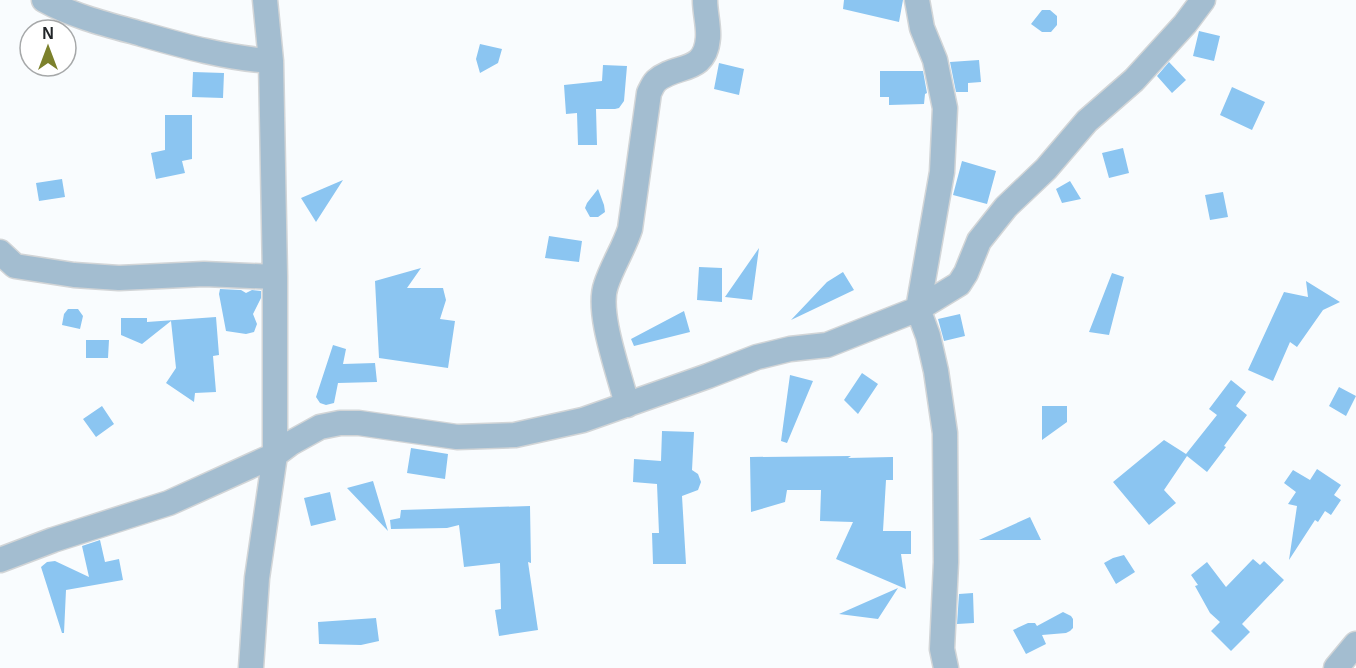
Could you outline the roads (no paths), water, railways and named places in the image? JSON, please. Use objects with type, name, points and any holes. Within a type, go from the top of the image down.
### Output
[{"type":"street","points":[[44,0],[84,9],[182,46],[224,55],[271,61]]},
{"type":"street","points":[[251,668],[257,578],[275,455],[275,277],[271,61],[265,0]]},
{"type":"street","points":[[627,405],[607,328],[604,306],[605,286],[625,245],[630,229],[649,93],[656,81],[667,74],[694,65],[700,60],[708,38],[705,0]]},
{"type":"street","points":[[917,0],[922,28],[935,60],[945,108],[942,172],[918,309],[928,336],[936,371],[945,433],[946,562],[942,649],[946,668]]},
{"type":"street","points":[[0,560],[53,540],[169,503],[275,455],[320,427],[340,423],[359,423],[457,437],[515,435],[583,420],[757,357],[790,349],[826,345],[918,309],[959,284],[979,241],[1006,207],[1046,169],[1087,121],[1134,80],[1185,24],[1203,0]]},
{"type":"street","points":[[0,252],[15,266],[74,275],[119,278],[204,274],[275,277]]},
{"type":"street","points":[[1336,668],[1356,644]]}]
